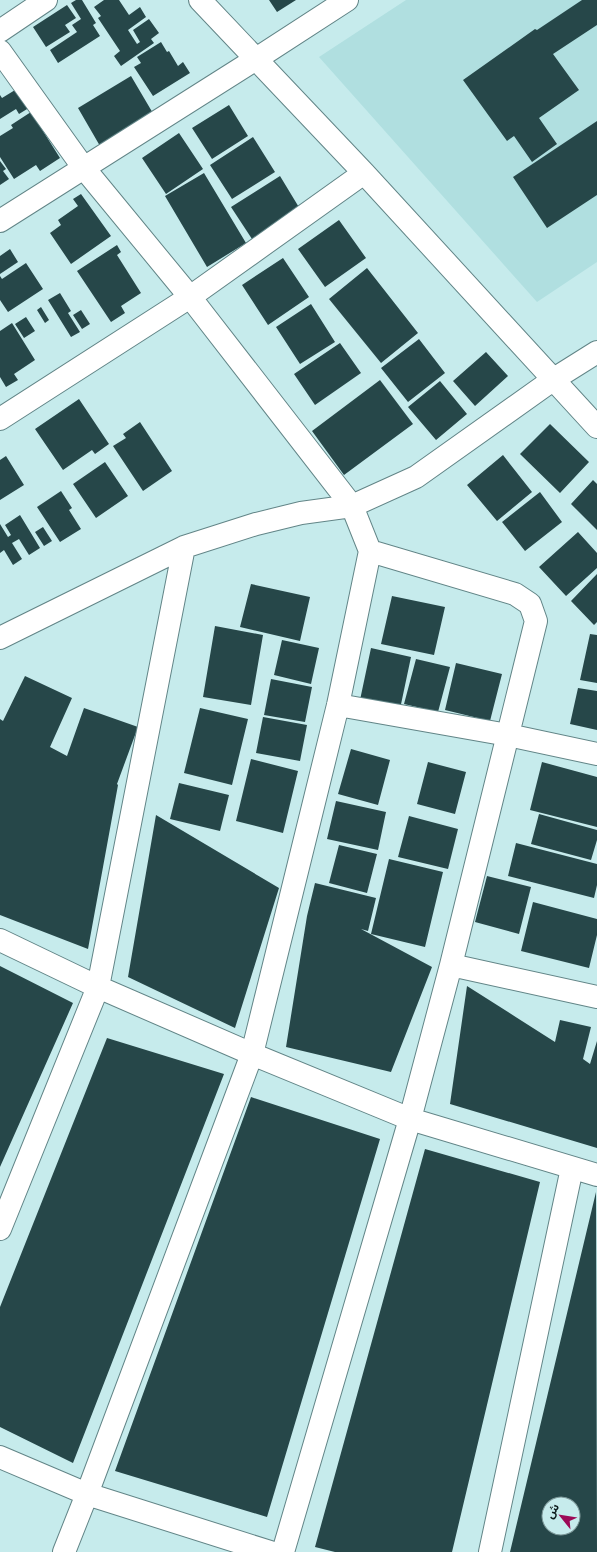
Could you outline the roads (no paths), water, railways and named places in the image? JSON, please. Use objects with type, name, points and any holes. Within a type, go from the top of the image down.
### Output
[{"type":"street","points":[[0,31],[46,0]]},
{"type":"street","points":[[200,0],[364,173],[597,427]]},
{"type":"street","points":[[0,220],[347,0]]},
{"type":"street","points":[[0,51],[84,167],[190,296],[352,506],[370,551],[338,705],[252,1054],[64,1552]]},
{"type":"street","points":[[0,419],[190,296],[364,173]]},
{"type":"street","points":[[0,638],[184,547],[256,524],[301,512],[352,506],[416,477],[554,379],[597,352]]},
{"type":"street","points":[[0,1229],[98,987],[184,547]]},
{"type":"street","points":[[283,1552],[410,1120],[451,965],[536,621],[530,604],[515,594],[370,551]]},
{"type":"street","points":[[338,705],[508,735],[597,754]]},
{"type":"street","points":[[0,940],[98,987],[252,1054],[410,1120],[597,1175]]},
{"type":"street","points":[[451,965],[597,997]]},
{"type":"street","points":[[490,1552],[572,1168]]},
{"type":"street","points":[[0,1458],[87,1494],[270,1552]]}]
